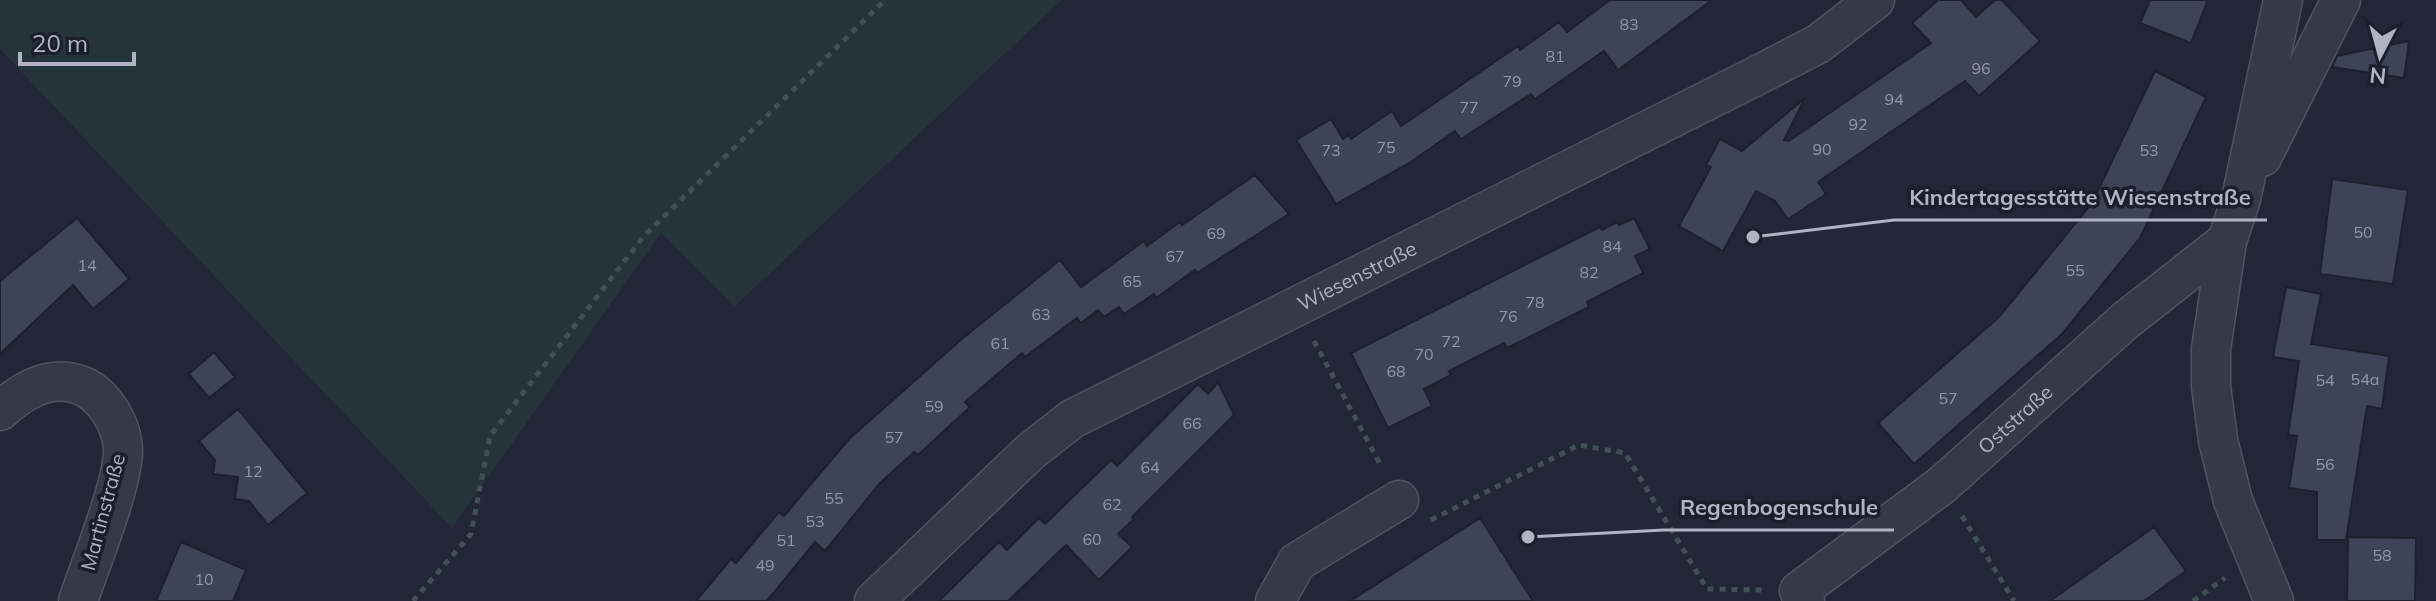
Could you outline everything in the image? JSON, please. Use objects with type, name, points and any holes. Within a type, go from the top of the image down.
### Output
[{"type":"street","name":"Wiesenstraße","points":[[874,601],[1030,452],[1072,419],[1818,44],[1875,0]]},
{"type":"street","points":[[2274,601],[2233,501],[2218,440],[2211,386],[2211,349],[2227,241],[2241,199],[2283,0]]},
{"type":"street","points":[[2241,199],[2341,0]]},
{"type":"street","name":"Oststraße","points":[[1802,596],[1942,485],[2126,320],[2227,241]]},
{"type":"street","name":"Martinstraße","points":[[0,411],[21,392],[58,380],[81,384],[102,401],[118,422],[123,453],[78,601]]},
{"type":"street","points":[[1275,601],[1297,562],[1399,500]]},
{"type":"path","points":[[413,601],[471,534],[490,436],[643,237],[885,0]]},
{"type":"path","points":[[1296,305],[1399,500],[1422,524],[1579,445],[1625,453],[1707,589],[1802,596]]},
{"type":"path","points":[[1942,485],[2014,601]]},
{"type":"shaded area","points":[[0,0],[1062,0],[735,306],[661,233],[452,528],[0,49]]},
{"type":"building","points":[[1610,0],[1712,0],[1618,70],[1604,51],[1535,99],[1531,94],[1461,139],[1455,131],[1409,163],[1336,204],[1296,140],[1331,119],[1343,139],[1349,135],[1351,139],[1392,111],[1401,126],[1518,46],[1520,50],[1559,22],[1567,32]]},
{"type":"building","points":[[1938,0],[1961,0],[1976,17],[1995,0],[2002,0],[2040,41],[1979,96],[1965,81],[1818,182],[1826,194],[1788,219],[1775,201],[1756,191],[1723,251],[1679,226],[1711,167],[1706,165],[1720,139],[1742,151],[1805,98],[1784,140],[1789,141],[1931,43],[1912,23]]},
{"type":"building","points":[[2150,0],[2208,0],[2191,43],[2140,23]]},
{"type":"building","points":[[2409,41],[2404,78],[2332,67],[2337,56]]},
{"type":"building","points":[[2155,71],[2206,97],[2140,238],[2062,334],[1914,464],[1878,423],[1999,317],[2092,203]]},
{"type":"building","points":[[1255,175],[1289,214],[1197,273],[1195,270],[1156,298],[1154,294],[1124,314],[1119,307],[1104,317],[1098,310],[1081,323],[1077,318],[1025,357],[1022,353],[965,402],[970,407],[918,455],[914,452],[880,483],[825,551],[815,542],[767,601],[696,601],[731,559],[736,563],[779,512],[784,516],[849,439],[963,338],[1060,260],[1081,287],[1144,241],[1147,246]]},
{"type":"building","points":[[2332,179],[2408,190],[2393,284],[2320,274]]},
{"type":"building","points":[[77,218],[129,279],[93,309],[73,285],[0,354],[0,281]]},
{"type":"building","points":[[1634,218],[1650,249],[1635,256],[1643,273],[1587,302],[1589,307],[1507,348],[1504,343],[1449,371],[1451,375],[1424,389],[1432,406],[1388,428],[1351,353],[1600,227],[1602,230]]},
{"type":"building","points":[[2286,287],[2321,294],[2311,344],[2389,356],[2382,409],[2367,406],[2346,540],[2317,540],[2317,492],[2289,488],[2297,436],[2288,435],[2299,361],[2273,357]]},
{"type":"building","points":[[214,352],[235,377],[209,398],[189,374]]},
{"type":"building","points":[[1218,382],[1234,415],[1118,534],[1132,547],[1099,580],[1066,545],[1008,601],[939,601],[999,542],[1007,550],[1039,518],[1045,524],[1111,460],[1117,466],[1198,384],[1208,394]]},
{"type":"building","points":[[238,409],[307,493],[268,525],[249,501],[235,499],[238,477],[213,474],[215,460],[199,441]]},
{"type":"building","points":[[1480,518],[1533,601],[1350,601]]},
{"type":"building","points":[[2154,527],[2186,571],[2144,601],[2050,601]]},
{"type":"building","points":[[2348,537],[2416,538],[2415,601],[2347,601]]},
{"type":"building","points":[[181,542],[246,570],[233,601],[156,601]]},
{"type":"place","name":"Kindertagesstätte Wiesenstraße","points":[[1753,237]]},
{"type":"place","name":"Regenbogenschule","points":[[1528,537]]}]
